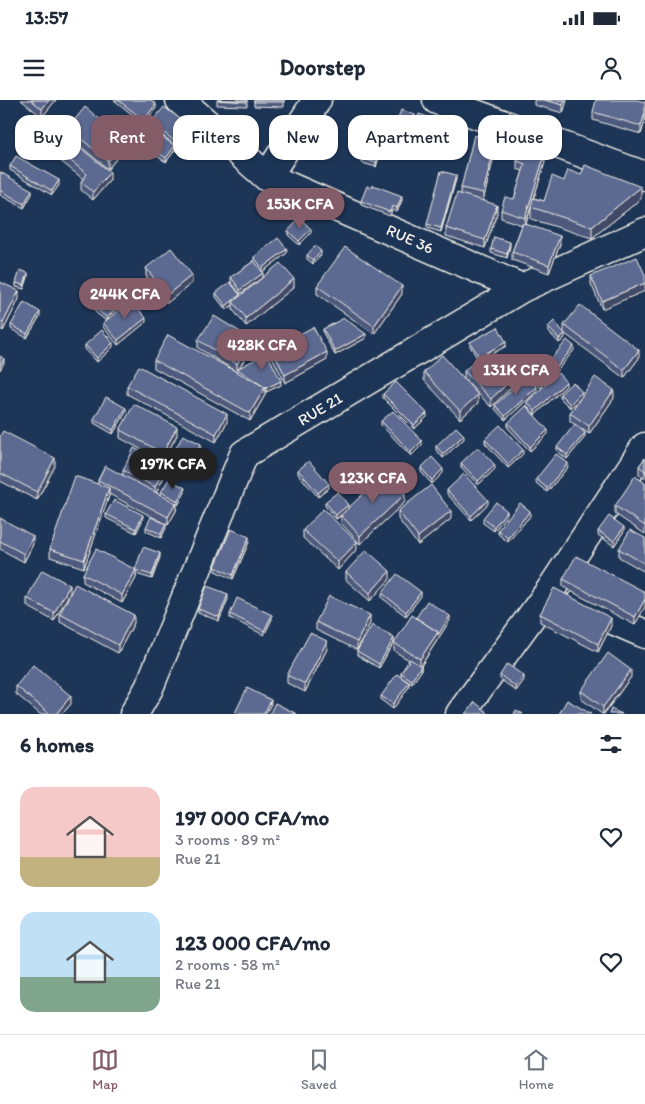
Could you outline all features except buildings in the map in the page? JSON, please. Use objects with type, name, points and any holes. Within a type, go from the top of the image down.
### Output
[{"type":"street","name":"RUE 36","points":[[180,100],[267,177],[522,288]]},
{"type":"street","points":[[267,177],[317,100]]},
{"type":"street","points":[[437,100],[645,176]]},
{"type":"street","name":"RUE 21","points":[[134,714],[149,688],[244,454],[522,288],[645,232]]},
{"type":"street","points":[[460,714],[549,592],[645,447]]},
{"type":"street","points":[[549,592],[645,634]]}]
